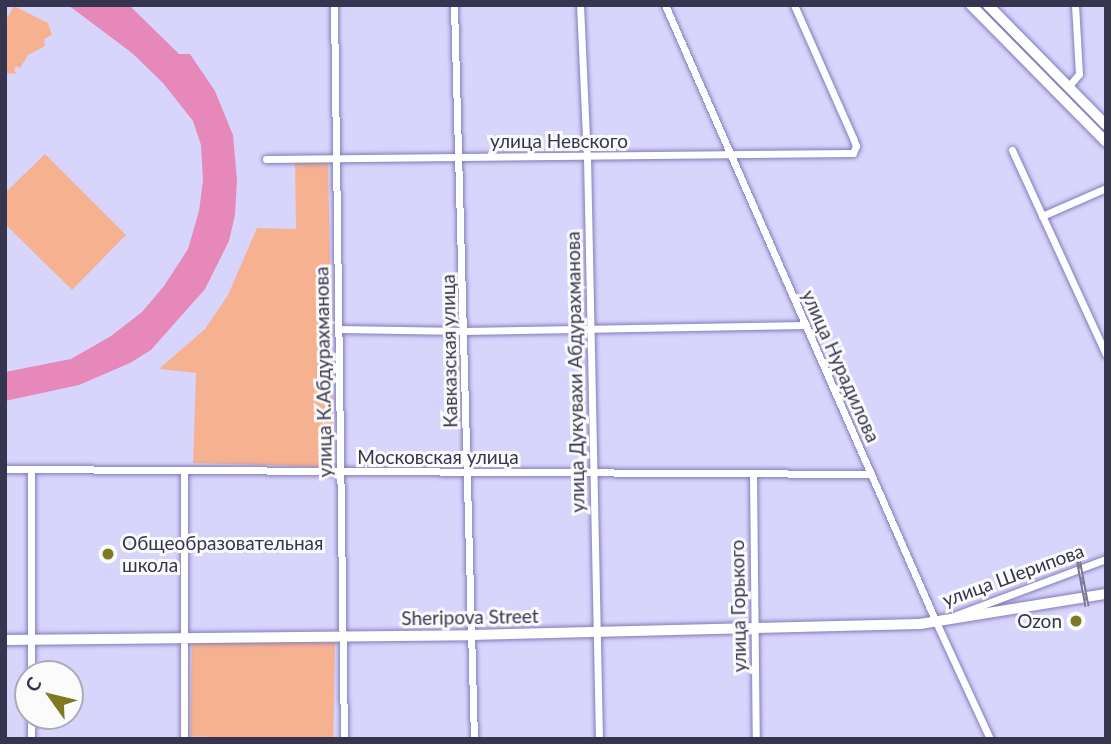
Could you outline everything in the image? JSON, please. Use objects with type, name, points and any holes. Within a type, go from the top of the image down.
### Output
[{"type":"main road","points":[[971,5],[1106,142]]},
{"type":"main road","points":[[988,5],[1104,121]]},
{"type":"main road","name":"улица Шерипова","points":[[936,622],[1106,594]]},
{"type":"main road","name":"Sheripova Street","points":[[5,640],[184,642],[936,622]]},
{"type":"street","name":"улица К.Абдурахманова","points":[[334,5],[344,739]]},
{"type":"street","name":"Кавказская улица","points":[[454,5],[474,739]]},
{"type":"street","name":"улица Дукувахи Абдурахманова","points":[[580,5],[587,157],[599,739]]},
{"type":"street","name":"улица Нурадилова","points":[[665,5],[990,739]]},
{"type":"street","name":"улица Невского","points":[[266,159],[853,153],[856,146],[853,138],[794,5]]},
{"type":"street","points":[[1068,87],[1079,74],[1075,5]]},
{"type":"street","points":[[1012,150],[1106,354]]},
{"type":"street","points":[[1042,216],[1106,188]]},
{"type":"street","points":[[338,329],[463,331],[806,325]]},
{"type":"street","name":"Московская улица","points":[[5,469],[872,474]]},
{"type":"street","points":[[31,660],[32,470]]},
{"type":"street","points":[[184,472],[184,739]]},
{"type":"street","name":"улица Горького","points":[[752,474],[756,739]]},
{"type":"street","name":"улица Шерипова","points":[[936,622],[1106,559]]},
{"type":"shaded area","points":[[68,5],[129,5],[179,54],[190,54],[215,91],[233,135],[237,180],[235,215],[229,241],[205,289],[151,350],[130,363],[79,385],[5,401],[5,372],[71,359],[111,336],[142,312],[164,286],[188,249],[199,211],[203,180],[201,145],[193,121],[163,83],[132,53]]},
{"type":"shaded area","points":[[14,6],[48,23],[52,35],[44,39],[45,46],[28,55],[20,68],[16,66],[14,70],[17,74],[5,73],[5,21]]},
{"type":"shaded area","points":[[45,154],[126,235],[72,290],[5,224],[5,193]]},
{"type":"shaded area","points":[[295,163],[328,163],[334,462],[330,467],[193,463],[196,373],[159,369],[205,329],[228,295],[257,228],[296,229]]},
{"type":"shaded area","points":[[192,641],[335,643],[333,739],[190,736]]},
{"type":"railway","points":[[1077,553],[1087,606]]},
{"type":"place","name":"Общеобразовательная школа","points":[[108,554]]},
{"type":"place","name":"Ozon","points":[[1076,621]]}]
